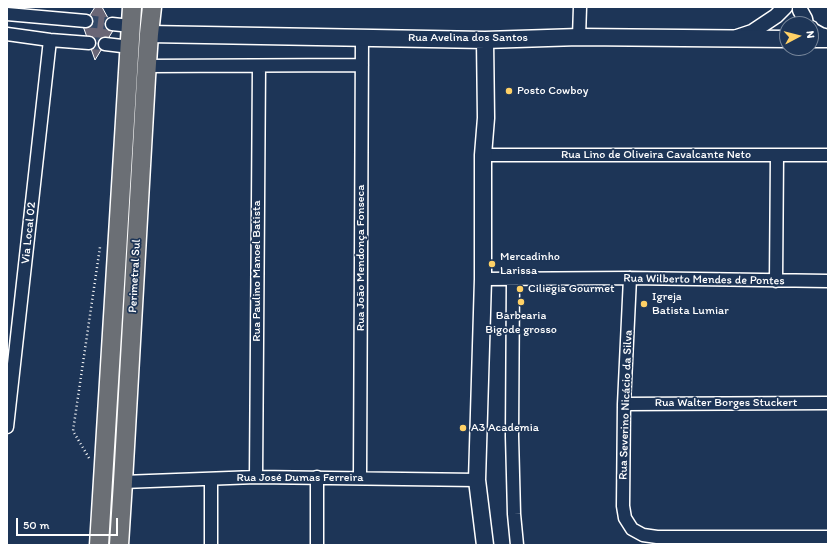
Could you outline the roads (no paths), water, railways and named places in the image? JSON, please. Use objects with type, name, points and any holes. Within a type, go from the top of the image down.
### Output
[{"type":"main road","name":"Perimetral Sul","points":[[99,545],[132,7]]},
{"type":"main road","name":"Perimetral Sul","points":[[119,545],[147,66],[152,7]]},
{"type":"main road","name":"Rua Avelina dos Santos","points":[[149,34],[485,40],[579,37],[779,38]]},
{"type":"main road","points":[[485,40],[486,118],[483,155],[483,279],[477,480],[486,545]]},
{"type":"street","points":[[579,37],[580,7]]},
{"type":"street","points":[[7,14],[86,21]]},
{"type":"street","points":[[733,38],[796,14],[812,30],[828,38]]},
{"type":"street","points":[[779,21],[774,23],[773,29],[775,36],[779,37]]},
{"type":"street","points":[[112,24],[131,26]]},
{"type":"street","points":[[7,34],[50,40],[89,43]]},
{"type":"street","name":"Rua João Mendonça Fonseca","points":[[360,478],[362,38]]},
{"type":"street","name":"Via Local 02","points":[[7,427],[50,40]]},
{"type":"street","points":[[105,44],[130,47]]},
{"type":"street","points":[[147,66],[362,65]]},
{"type":"street","name":"Rua Paulino Manoel Batista","points":[[256,477],[259,66]]},
{"type":"street","name":"Rua Lino de Oliveira Cavalcante Neto","points":[[483,155],[828,155]]},
{"type":"street","points":[[776,281],[777,155]]},
{"type":"street","name":"Rua Wilberto Mendes de Pontes","points":[[483,279],[513,280],[630,278],[828,281]]},
{"type":"street","name":"Rua Severino Nicácio da Silva","points":[[630,278],[624,404],[623,506],[625,518],[632,529],[643,535],[657,537],[828,537]]},
{"type":"street","points":[[513,280],[512,436],[514,514],[517,545]]},
{"type":"street","name":"Rua Walter Borges Stuckert","points":[[624,404],[828,403]]},
{"type":"street","name":"Rua José Dumas Ferreira","points":[[123,482],[256,477],[477,480]]},
{"type":"street","points":[[317,477],[317,545]]},
{"type":"street","points":[[211,479],[211,545]]},
{"type":"tunnel","points":[[86,21],[112,24]]},
{"type":"tunnel","points":[[89,43],[105,44]]},
{"type":"place","name":"Posto Cowboy","points":[[509,91]]},
{"type":"place","name":"Mercadinho Larissa","points":[[492,264]]},
{"type":"place","name":"Ciliegia Gourmet","points":[[520,289]]},
{"type":"place","name":"Barbearia Bigode grosso","points":[[521,302]]},
{"type":"place","name":"Igreja Batista Lumiar","points":[[644,304]]},
{"type":"place","name":"A3 Academia","points":[[463,428]]}]
